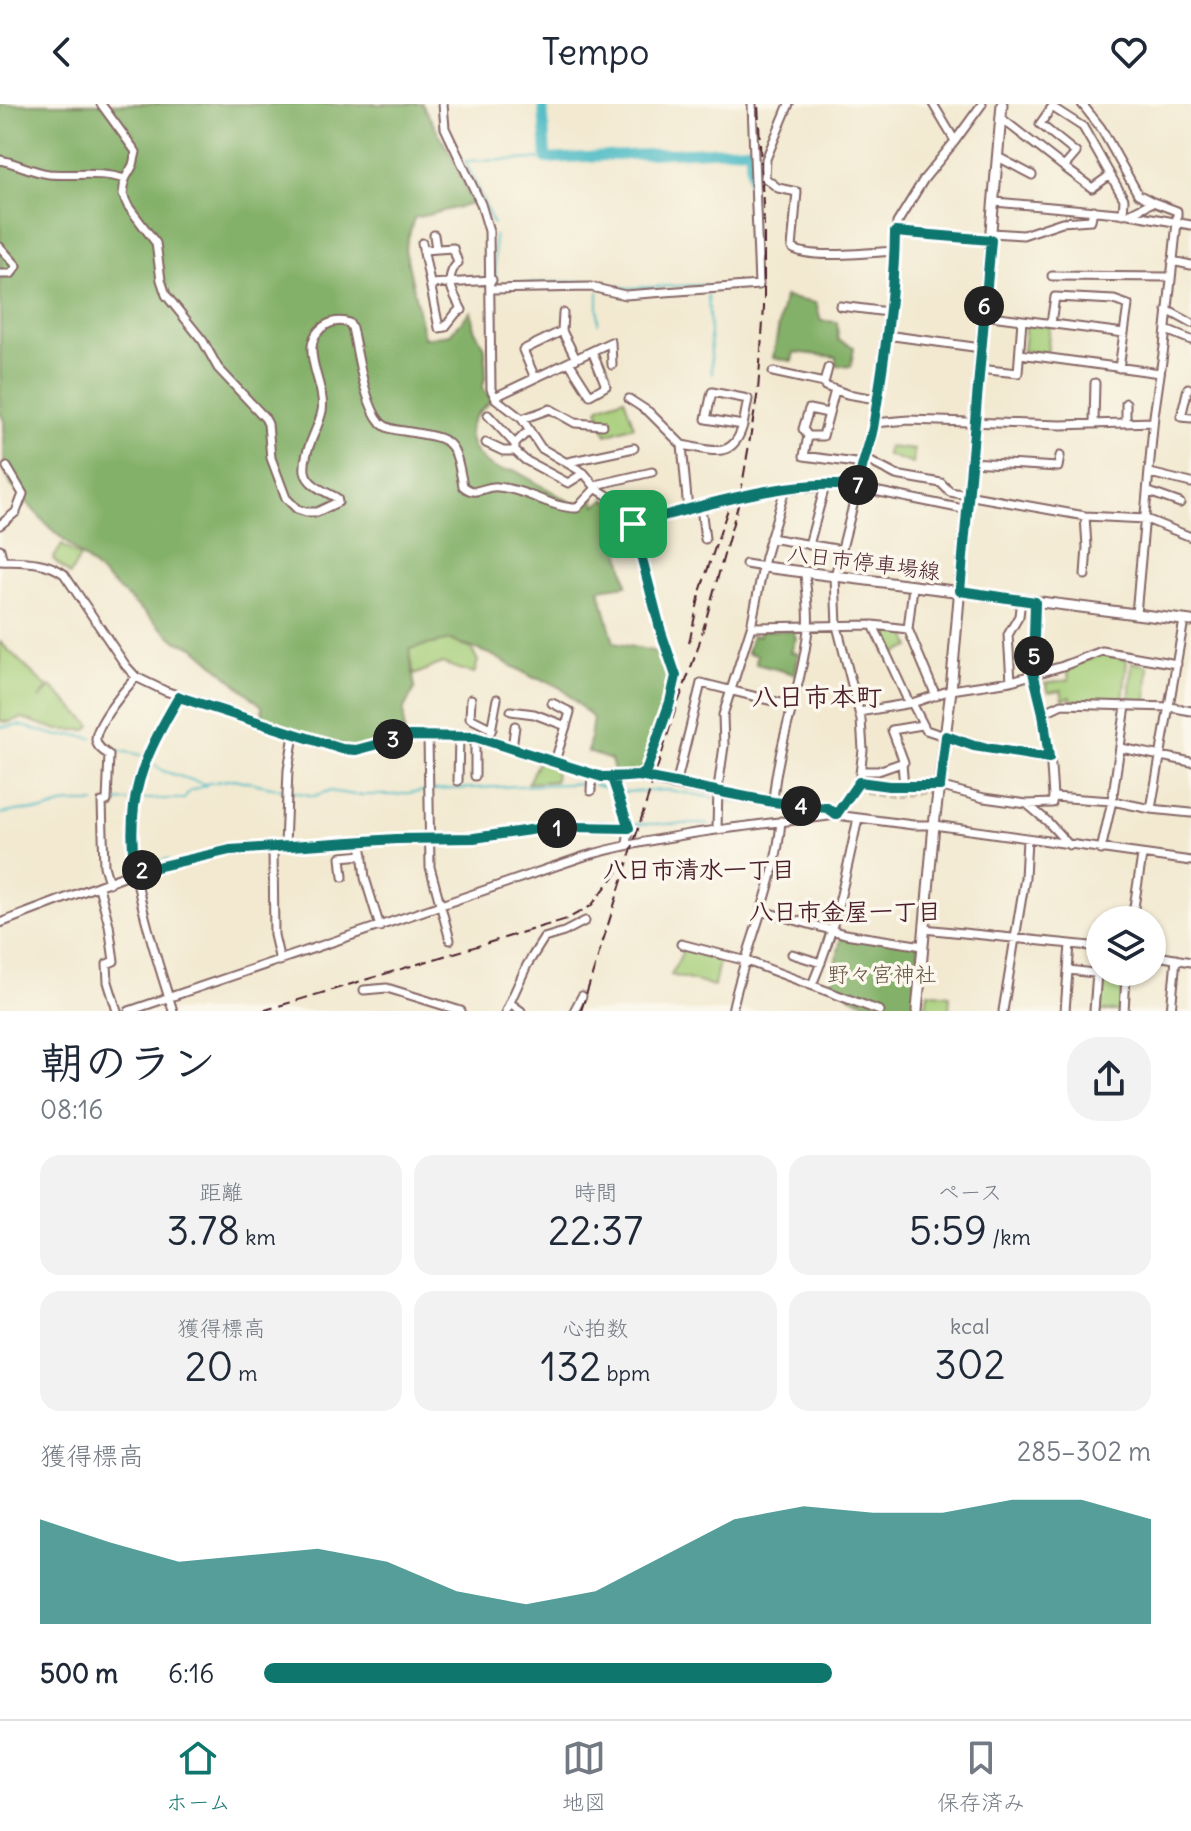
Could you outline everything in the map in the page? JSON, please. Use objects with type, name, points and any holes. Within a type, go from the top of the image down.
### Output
[{"type":"main road","points":[[917,1011],[968,510],[1002,104]]},
{"type":"main road","name":"八日市停車場線","points":[[764,567],[1188,621]]},
{"type":"street","points":[[101,104],[136,152],[125,179],[123,195],[156,243],[166,295],[203,341],[218,368],[233,380],[265,418],[277,478],[286,498],[297,509],[317,512],[338,502],[337,498],[312,482],[305,471],[306,457],[322,405],[313,358],[313,339],[325,326],[342,321],[352,328],[366,388],[380,422],[393,429],[430,435],[448,442],[456,452],[463,486],[467,490],[479,492],[494,486],[561,507],[577,508],[600,484],[652,472]]},
{"type":"street","points":[[443,104],[445,128],[481,204],[489,231],[491,389],[495,397],[522,419],[541,448],[584,473],[597,489],[621,504],[633,524],[661,632],[676,676],[655,748],[646,771],[639,776]]},
{"type":"street","points":[[492,289],[591,287],[625,295],[759,285],[752,104]]},
{"type":"street","points":[[789,104],[766,159],[765,178],[778,188],[797,192],[792,248],[797,252],[826,254],[895,251]]},
{"type":"street","points":[[933,104],[955,141]]},
{"type":"street","points":[[836,815],[859,782],[863,740],[837,626],[835,576],[874,423],[895,232],[897,223],[924,179],[982,104]]},
{"type":"street","points":[[1082,104],[1101,128],[1138,194],[1177,211],[1166,330],[1153,422],[1136,614]]},
{"type":"street","points":[[1064,167],[1076,153],[1040,124],[1052,107],[1083,127],[1124,199],[1126,214]]},
{"type":"street","points":[[1001,118],[1092,188],[1109,176]]},
{"type":"street","points":[[998,157],[1032,175]]},
{"type":"street","points":[[0,160],[19,163],[43,173],[105,174],[125,179]]},
{"type":"street","points":[[995,202],[1093,210],[1191,225]]},
{"type":"street","points":[[1126,214],[1153,202]]},
{"type":"street","points":[[895,232],[991,237],[1023,235],[1062,222],[1091,220],[1093,210]]},
{"type":"street","points":[[434,235],[436,249]]},
{"type":"street","points":[[0,247],[17,266],[11,274],[0,274]]},
{"type":"street","points":[[423,247],[436,249],[453,248],[458,263],[453,267],[450,281],[454,297],[462,310],[445,327],[439,328],[423,247]]},
{"type":"street","points":[[1172,261],[1191,265]]},
{"type":"street","points":[[1052,276],[1171,277]]},
{"type":"street","points":[[431,284],[492,280]]},
{"type":"street","points":[[1051,323],[1055,297],[1114,300],[1128,305],[1119,368]]},
{"type":"street","points":[[840,306],[888,312]]},
{"type":"street","points":[[1167,310],[1191,323]]},
{"type":"street","points":[[563,313],[562,331],[590,395],[606,386],[592,351]]},
{"type":"street","points":[[983,315],[1124,333]]},
{"type":"street","points":[[978,369],[1018,373],[1022,320]]},
{"type":"street","points":[[1166,330],[1191,340]]},
{"type":"street","points":[[535,378],[523,350],[562,331]]},
{"type":"street","points":[[886,335],[981,348]]},
{"type":"street","points":[[495,397],[611,342],[612,365]]},
{"type":"street","points":[[1020,354],[1160,373]]},
{"type":"street","points":[[824,383],[828,368]]},
{"type":"street","points":[[773,372],[876,399]]},
{"type":"street","points":[[1094,422],[1095,383]]},
{"type":"street","points":[[1188,388],[1181,417],[1191,418]]},
{"type":"street","points":[[808,436],[823,436],[835,390]]},
{"type":"street","points":[[629,399],[649,412],[682,445],[723,451],[739,440],[743,425],[748,399],[712,392],[706,419],[743,425]]},
{"type":"street","points":[[1126,403],[1126,421]]},
{"type":"street","points":[[522,419],[550,409],[575,423],[603,425]]},
{"type":"street","points":[[828,413],[809,409],[803,429],[808,436],[804,456],[864,461],[896,475],[941,483],[950,492],[1085,516],[1146,519],[1191,537]]},
{"type":"street","points":[[488,415],[525,460],[568,483],[584,473]]},
{"type":"street","points":[[874,423],[909,420],[1061,425],[1153,422]]},
{"type":"street","points":[[486,443],[503,451],[515,447],[525,434],[531,433]]},
{"type":"street","points":[[682,445],[688,510]]},
{"type":"street","points":[[568,462],[634,448]]},
{"type":"street","points":[[970,462],[1058,467],[1060,456]]},
{"type":"street","points":[[0,525],[16,512],[23,494],[7,467]]},
{"type":"street","points":[[1150,473],[1191,483]]},
{"type":"street","points":[[633,524],[785,489],[845,485],[968,510]]},
{"type":"street","points":[[809,545],[825,486]]},
{"type":"street","points":[[717,829],[724,746],[723,715],[751,627],[770,538],[785,489]]},
{"type":"street","points":[[1149,492],[1180,503]]},
{"type":"street","points":[[701,507],[705,539]]},
{"type":"street","points":[[1085,516],[1085,575]]},
{"type":"street","points":[[770,538],[842,550]]},
{"type":"street","points":[[0,549],[2,561],[35,562],[56,568],[64,574],[136,677],[179,697],[294,735],[356,750],[387,740],[428,735],[475,737],[592,774],[612,778],[639,776],[718,793],[827,808],[836,815]]},
{"type":"street","points":[[746,564],[764,567]]},
{"type":"street","points":[[773,802],[774,785],[809,626],[805,573]]},
{"type":"street","points":[[913,587],[908,629],[936,696]]},
{"type":"street","points":[[1011,681],[1008,635],[1019,616],[1021,600]]},
{"type":"street","points":[[859,782],[904,787],[940,786],[984,798],[1027,804],[1052,803],[1043,713],[1033,672],[1035,602]]},
{"type":"street","points":[[1151,809],[1180,645],[1188,621]]},
{"type":"street","points":[[751,627],[873,625],[908,629]]},
{"type":"street","points":[[873,625],[926,730],[974,746],[1049,758]]},
{"type":"street","points":[[1180,645],[1191,647]]},
{"type":"street","points":[[859,712],[911,703],[951,690],[1011,681],[1102,651],[1177,664]]},
{"type":"street","points":[[109,883],[104,866],[102,802],[107,801],[109,755],[101,750],[96,741],[98,730],[136,677]]},
{"type":"street","points":[[676,785],[701,683],[793,706]]},
{"type":"street","points":[[173,1011],[135,872],[131,835],[135,790],[148,752],[179,697]]},
{"type":"street","points":[[471,699],[470,718],[492,729]]},
{"type":"street","points":[[488,740],[497,699]]},
{"type":"street","points":[[552,703],[570,712],[555,761]]},
{"type":"street","points":[[1043,713],[1062,704],[1170,707],[1191,711]]},
{"type":"street","points":[[1101,850],[1112,801],[1126,706]]},
{"type":"street","points":[[511,711],[534,714],[566,726]]},
{"type":"street","points":[[904,787],[902,763],[892,730],[922,725]]},
{"type":"street","points":[[512,748],[515,726]]},
{"type":"street","points":[[285,846],[287,791],[294,735]]},
{"type":"street","points":[[428,735],[430,867],[450,940]]},
{"type":"street","points":[[458,781],[459,736]]},
{"type":"street","points":[[475,737],[475,776]]},
{"type":"street","points":[[1121,748],[1191,762]]},
{"type":"street","points":[[862,771],[878,771],[902,763]]},
{"type":"street","points":[[591,787],[592,774]]},
{"type":"street","points":[[612,778],[629,828],[627,845]]},
{"type":"street","points":[[1053,797],[1112,801],[1191,813]]},
{"type":"street","points":[[1027,804],[1069,845]]},
{"type":"street","points":[[129,1011],[627,845],[717,829],[836,815],[934,825],[1191,861]]},
{"type":"street","points":[[812,985],[833,930],[858,818]]},
{"type":"street","points":[[732,1011],[762,911],[779,845],[781,821]]},
{"type":"street","points":[[0,923],[135,872],[230,850],[537,829],[629,828]]},
{"type":"street","points":[[1003,1011],[1025,878],[1027,839]]},
{"type":"street","points":[[361,841],[365,878],[380,927]]},
{"type":"street","points":[[273,848],[274,935],[280,961]]},
{"type":"street","points":[[343,877],[341,857],[363,855]]},
{"type":"street","points":[[1134,906],[1142,856]]},
{"type":"street","points":[[99,887],[114,961],[107,964],[108,982],[117,1011]]},
{"type":"street","points":[[762,911],[845,934],[923,946]]},
{"type":"street","points":[[521,1011],[508,1007],[527,965],[544,938],[585,921]]},
{"type":"street","points":[[924,929],[1086,946]]},
{"type":"street","points":[[681,944],[747,961],[812,985],[861,1008],[880,1011]]},
{"type":"street","points":[[1065,1011],[1070,944]]},
{"type":"street","points":[[792,954],[821,963]]},
{"type":"street","points":[[1166,957],[1191,962]]},
{"type":"street","points":[[1171,1011],[1176,959]]},
{"type":"street","points":[[1069,970],[1086,972]]},
{"type":"street","points":[[1094,1011],[1096,986]]},
{"type":"street","points":[[1124,1011],[1125,986]]},
{"type":"street","points":[[364,990],[387,988],[461,1011]]},
{"type":"street","points":[[574,1011],[582,996]]},
{"type":"green space","points":[[0,104],[422,104],[456,164],[472,204],[414,218],[405,249],[424,338],[450,334],[471,311],[474,329],[485,347],[486,376],[482,388],[492,400],[471,424],[471,442],[480,458],[496,469],[514,470],[574,504],[593,498],[596,505],[606,499],[621,510],[628,527],[615,531],[627,585],[599,589],[614,643],[657,652],[670,684],[644,769],[639,773],[615,775],[611,760],[588,752],[593,718],[561,688],[534,678],[492,655],[450,640],[409,649],[415,688],[404,708],[404,733],[357,748],[331,744],[263,722],[262,706],[194,647],[175,640],[48,526],[11,485],[4,467],[4,421],[0,412]]},
{"type":"green space","points":[[784,297],[816,303],[821,321],[837,322],[838,340],[854,347],[851,367],[836,365],[836,357],[794,352],[792,361],[773,358]]},
{"type":"green space","points":[[1026,322],[1050,325],[1047,354],[1023,351]]},
{"type":"green space","points":[[624,398],[634,426],[606,435],[598,409]]},
{"type":"green space","points":[[888,447],[914,450],[913,464],[887,455]]},
{"type":"green space","points":[[62,545],[80,557],[70,575],[53,559]]},
{"type":"green space","points":[[878,629],[905,631],[911,647],[887,657]]},
{"type":"green space","points":[[759,630],[793,631],[796,638],[791,652],[799,654],[795,674],[756,664],[757,655],[747,653],[752,635],[759,636]]},
{"type":"green space","points":[[450,640],[471,649],[478,661],[474,674],[442,663],[414,675],[409,649]]},
{"type":"green space","points":[[0,642],[48,688],[39,699],[51,687],[91,725],[87,730],[58,730],[22,718],[0,721]]},
{"type":"green space","points":[[1102,653],[1127,660],[1123,701],[1072,701],[1071,697],[1063,699],[1061,690],[1049,692],[1045,683],[1069,680],[1067,667]]},
{"type":"green space","points":[[1132,662],[1148,666],[1147,705],[1129,704]]},
{"type":"green space","points":[[539,760],[556,766],[555,781],[528,783]]},
{"type":"green space","name":"野々宮神社","points":[[842,934],[919,945],[914,1011],[890,1011],[849,996],[846,989],[831,981]]},
{"type":"green space","points":[[684,949],[719,961],[714,986],[671,975]]},
{"type":"green space","points":[[1099,986],[1123,986],[1121,1011],[1097,1011]]},
{"type":"green space","points":[[928,992],[950,995],[949,1011],[925,1011]]},
{"type":"waterway","points":[[543,104],[546,159],[750,149],[751,179]]},
{"type":"waterway","points":[[493,224],[465,161],[546,159]]},
{"type":"waterway","points":[[494,235],[496,284],[590,281],[626,288],[705,285]]},
{"type":"waterway","points":[[598,292],[598,323]]},
{"type":"waterway","points":[[708,295],[712,374]]},
{"type":"waterway","points":[[0,727],[19,725],[59,736],[92,738]]},
{"type":"waterway","points":[[101,743],[141,755]]},
{"type":"waterway","points":[[155,765],[163,771],[204,784],[234,779],[314,796],[329,791],[355,795],[424,791]]},
{"type":"waterway","points":[[430,790],[588,783]]},
{"type":"waterway","points":[[141,799],[184,799],[190,791],[206,785]]},
{"type":"waterway","points":[[594,785],[615,790]]},
{"type":"waterway","points":[[621,792],[668,790],[714,798]]},
{"type":"waterway","points":[[720,799],[759,804]]},
{"type":"waterway","points":[[109,802],[128,801]]},
{"type":"waterway","points":[[0,814],[22,810],[43,811],[68,803],[95,803]]},
{"type":"waterway","points":[[631,824],[709,824]]},
{"type":"waterway","points":[[355,838],[453,835]]},
{"type":"waterway","points":[[142,866],[168,859]]},
{"type":"tunnel","points":[[856,788],[895,794],[939,792]]},
{"type":"railway","points":[[581,1011],[675,711],[697,651],[740,498],[758,391],[764,308],[764,224],[758,104]]},
{"type":"railway","points":[[689,643],[701,589],[728,509]]},
{"type":"railway","points":[[262,1011],[567,919],[591,906],[619,870]]},
{"type":"district","name":"八日市本町","points":[[817,697]]},
{"type":"district","name":"八日市清水一丁目","points":[[699,870]]},
{"type":"district","name":"八日市金屋一丁目","points":[[845,912]]},
{"type":"route","points":[[633,524],[643,569],[676,676],[646,771],[639,776],[612,778],[629,828],[537,829],[474,838],[396,839],[230,850],[135,872],[131,835],[135,790],[148,752],[179,697],[342,749],[356,750],[409,736],[475,737],[602,777],[639,776],[773,802],[827,808],[836,815],[859,782],[904,787],[940,786],[946,736],[974,746],[1049,758],[1033,672],[1035,602],[960,591],[991,240],[895,232],[894,267],[874,423],[858,488],[845,485],[777,489],[633,524]]}]
